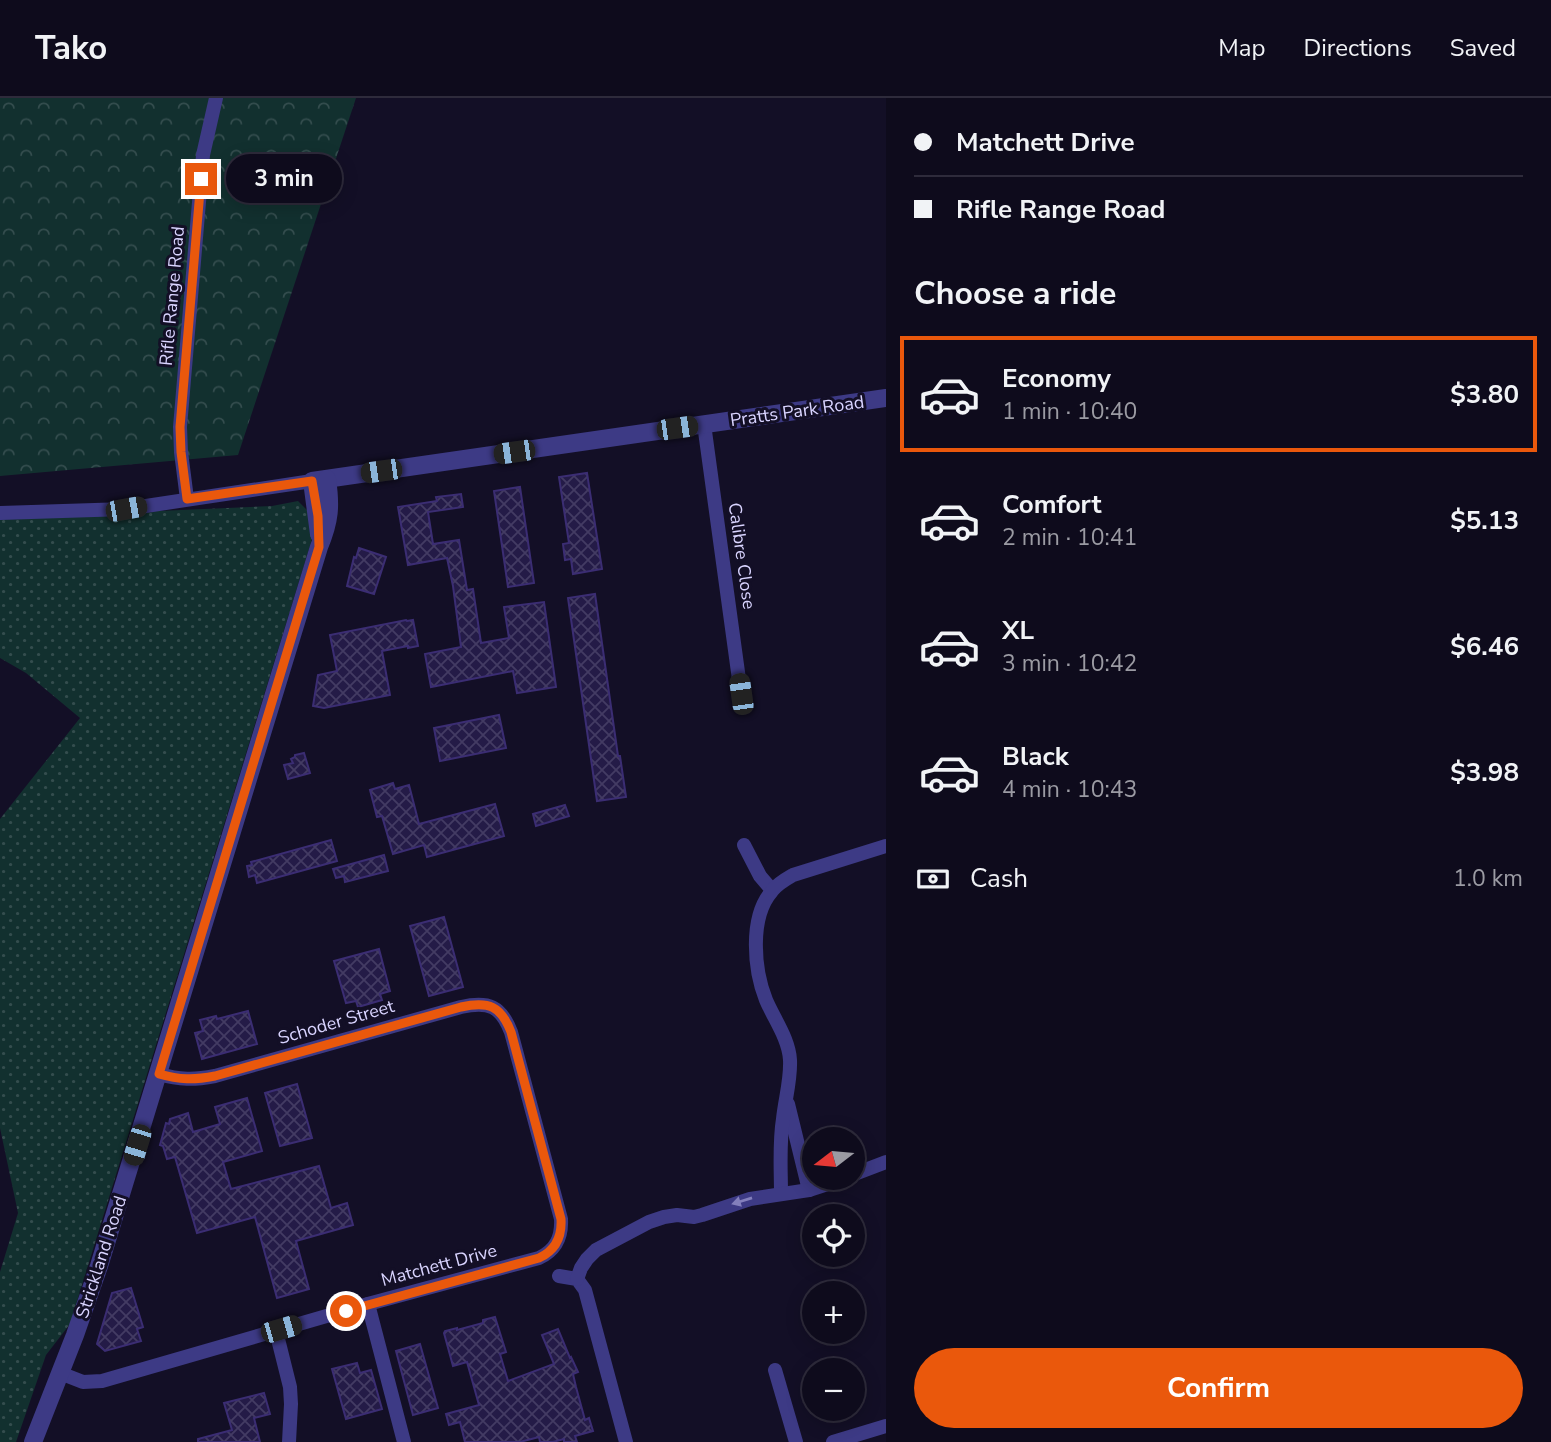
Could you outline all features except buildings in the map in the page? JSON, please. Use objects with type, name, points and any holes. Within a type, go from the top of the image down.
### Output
[{"type":"street","name":"Rifle Range Road","points":[[187,499],[180,427],[203,155],[216,98]]},
{"type":"street","name":"Pratts Park Road","points":[[0,513],[126,509],[886,398]]},
{"type":"street","name":"Calibre Close","points":[[704,424],[741,694]]},
{"type":"street","name":"Strickland Road","points":[[33,1442],[100,1266],[319,547],[319,480]]},
{"type":"street","points":[[744,845],[760,876],[772,890]]},
{"type":"street","points":[[781,1194],[783,1119],[790,1065],[788,1049],[762,990],[756,957],[758,924],[765,901],[772,890],[785,880],[802,872],[886,846]]},
{"type":"street","name":"Schoder Street","points":[[159,1074],[176,1079],[215,1076],[461,1007],[479,1004],[492,1006],[499,1010],[511,1032],[561,1219]]},
{"type":"street","points":[[787,1100],[802,1161]]},
{"type":"street","points":[[865,1170],[886,1162]]},
{"type":"street","points":[[577,1279],[581,1268],[596,1250],[649,1222],[677,1215],[694,1217],[750,1199],[809,1190]]},
{"type":"street","name":"Matchett Drive","points":[[60,1373],[83,1382],[103,1381],[368,1304],[539,1258],[550,1251],[558,1240],[561,1219]]},
{"type":"street","points":[[559,1276],[577,1279],[585,1290],[626,1442]]},
{"type":"street","points":[[368,1304],[404,1442]]},
{"type":"street","points":[[276,1331],[290,1387],[289,1442]]},
{"type":"street","points":[[775,1370],[796,1442]]},
{"type":"street","points":[[833,1442],[886,1426]]},
{"type":"green space","points":[[0,98],[356,98],[238,455],[0,476]]},
{"type":"green space","points":[[298,501],[309,512],[313,536],[70,1324],[46,1355],[16,1442],[0,1442],[0,1272],[18,1213],[0,1128],[0,819],[80,718],[26,673],[0,658],[0,518],[272,506]]},
{"type":"route","points":[[201,179],[180,427],[187,499],[312,481],[318,516],[319,547],[159,1074],[176,1079],[215,1076],[461,1007],[479,1004],[492,1006],[499,1010],[511,1032],[561,1219],[561,1233],[555,1246],[539,1258],[346,1311]]}]
